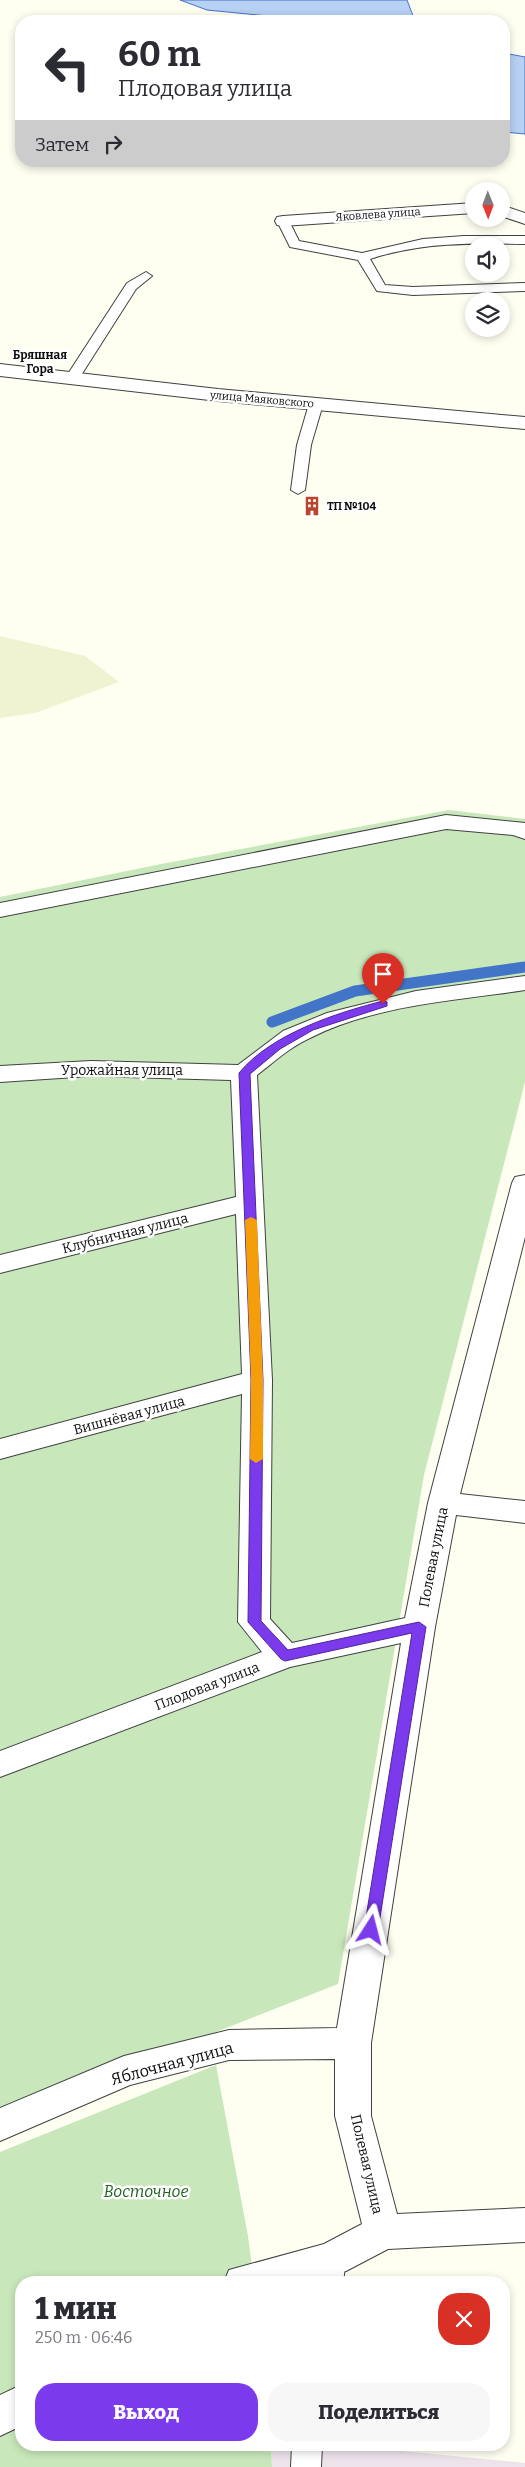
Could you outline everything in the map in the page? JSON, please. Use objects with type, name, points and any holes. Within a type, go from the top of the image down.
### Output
[{"type":"street","name":"Яковлева улица","points":[[283,221],[465,209]]},
{"type":"street","points":[[510,213],[525,219]]},
{"type":"street","name":"улица Маяковского","points":[[0,370],[218,395],[525,423]]},
{"type":"street","points":[[0,910],[446,822],[518,828],[525,832]]},
{"type":"street","points":[[285,1656],[254,1622],[257,1380],[244,1073],[276,1047],[309,1028],[374,1007],[525,983]]},
{"type":"street","name":"Урожайная улица","points":[[0,1074],[39,1070],[136,1068],[244,1073]]},
{"type":"street","name":"Полевая улица","points":[[383,2232],[354,2116],[353,2043],[419,1627],[443,1503],[525,1183]]},
{"type":"street","name":"Клубничная улица","points":[[0,1264],[250,1202]]},
{"type":"street","name":"Вишнёвая улица","points":[[0,1449],[257,1380]]},
{"type":"street","points":[[443,1503],[525,1512]]},
{"type":"street","name":"Плодовая улица","points":[[0,1764],[285,1656],[419,1627]]},
{"type":"street","name":"Яблочная улица","points":[[0,2125],[124,2072],[228,2045],[353,2043]]},
{"type":"street","points":[[290,2276],[330,2271],[383,2232],[525,2225]]},
{"type":"street","points":[[0,2417],[15,2408]]},
{"type":"lane","points":[[283,221],[294,244],[363,257],[382,250],[430,241],[525,240]]},
{"type":"lane","points":[[363,257],[381,288],[413,291],[525,287]]},
{"type":"lane","points":[[74,377],[131,286],[146,276]]},
{"type":"lane","points":[[298,490],[304,445],[316,404]]},
{"type":"lane","points":[[306,2467],[307,2451]]},
{"type":"shaded area","points":[[271,2451],[403,2451],[525,2463],[525,2467],[272,2467]]},
{"type":"green space","points":[[0,636],[85,656],[119,682],[35,713],[0,718]]},
{"type":"green space","points":[[449,810],[525,819],[525,1082],[424,1475],[338,1984],[0,2117],[0,897],[161,864]]},
{"type":"green space","name":"Восточное","points":[[216,2065],[248,2236],[253,2276],[15,2276],[15,2451],[271,2451],[272,2467],[0,2467],[0,2152]]},
{"type":"water","points":[[180,0],[407,0],[413,15],[258,15],[207,10]]},
{"type":"water","points":[[510,54],[525,57],[525,134],[510,133]]},
{"type":"waterway","points":[[272,1022],[355,991],[525,967]]},
{"type":"slow traffic","points":[[251,1220],[257,1380],[256,1459]]},
{"type":"place","name":"ТП №104","points":[[312,506]]},
{"type":"district","name":"Бряшная Гора","points":[[40,362]]},
{"type":"route","points":[[371,1930],[419,1627],[285,1656],[254,1622],[257,1380],[244,1073],[276,1047],[309,1028],[383,1004]]}]
